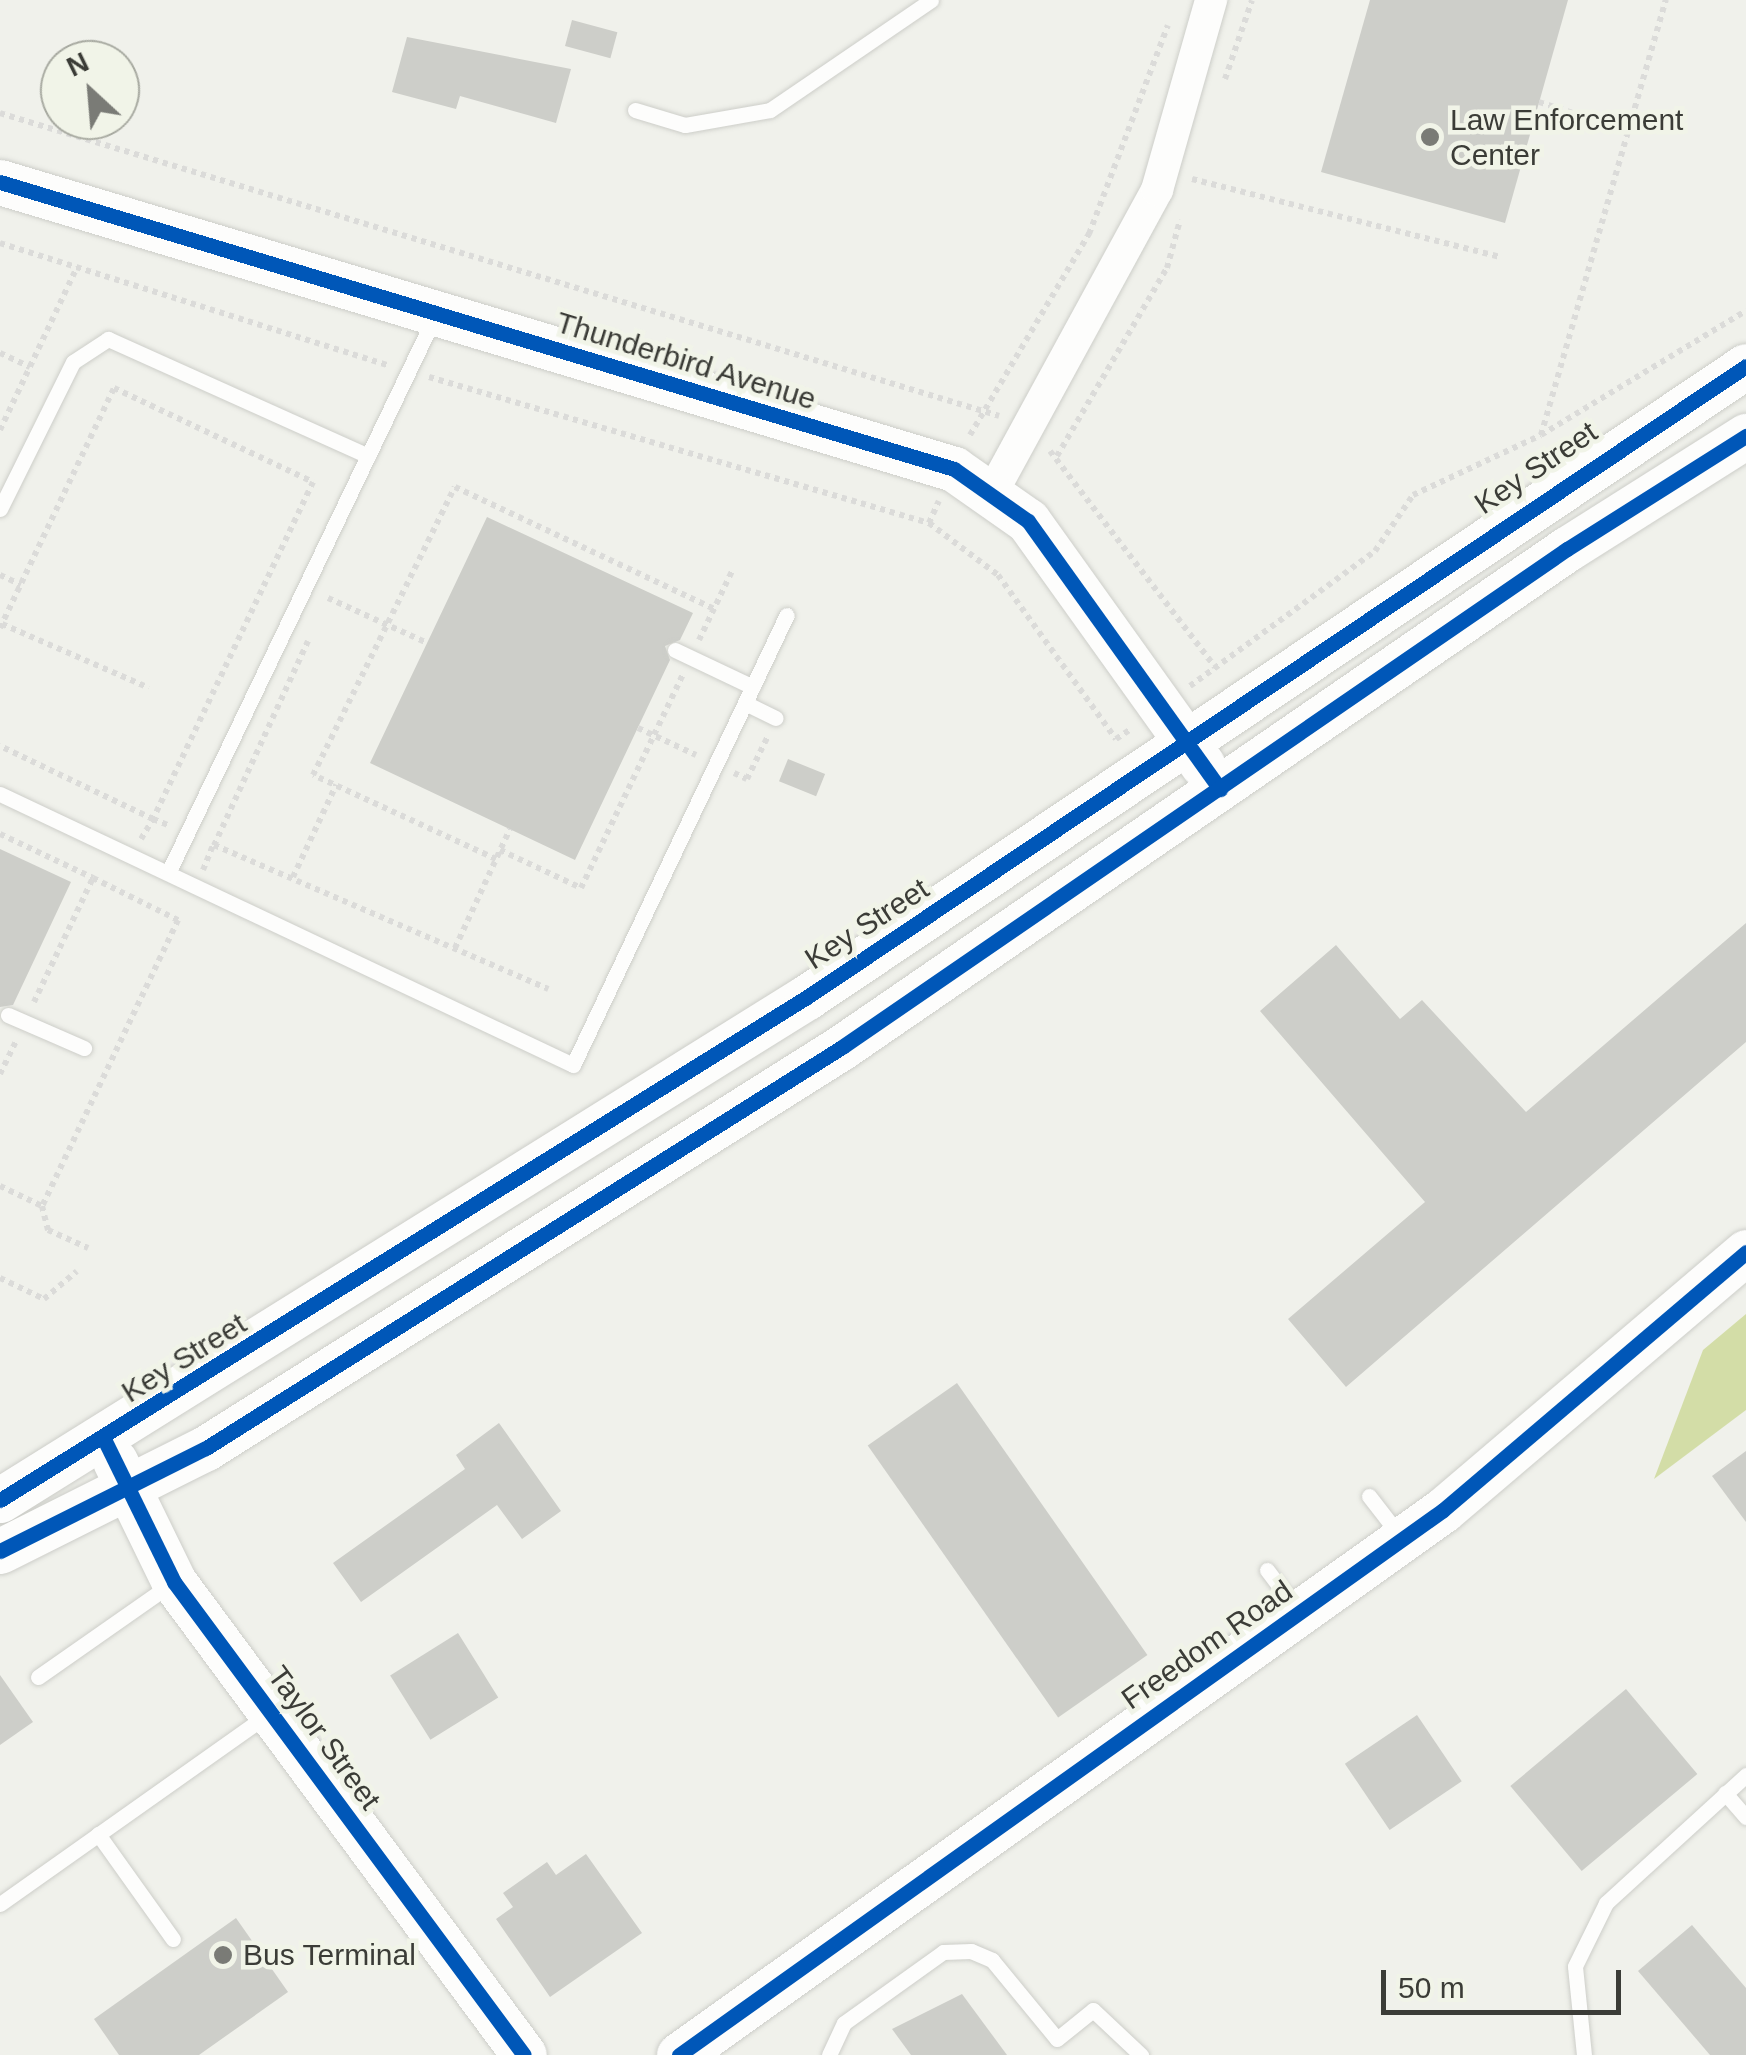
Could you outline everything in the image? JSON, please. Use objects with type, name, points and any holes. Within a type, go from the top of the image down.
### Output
[{"type":"main road","name":"Thunderbird Avenue","points":[[0,182],[954,469],[994,489],[1220,789]]},
{"type":"main road","name":"Key Street","points":[[0,1500],[104,1439],[807,996],[1174,723],[1746,366]]},
{"type":"main road","points":[[0,1551],[206,1448],[842,1048],[1746,436]]},
{"type":"main road","name":"Freedom Road","points":[[679,2055],[1402,1539],[1746,1252]]},
{"type":"main road","name":"Taylor Street","points":[[104,1439],[174,1582],[524,2055]]},
{"type":"street","points":[[994,489],[1157,190],[1212,0]]},
{"type":"lane","points":[[635,110],[685,125],[770,110],[931,0]]},
{"type":"lane","points":[[168,873],[435,314]]},
{"type":"lane","points":[[0,509],[73,362],[108,339],[368,456]]},
{"type":"lane","points":[[0,794],[573,1065],[787,615]]},
{"type":"lane","points":[[683,654],[753,687]]},
{"type":"lane","points":[[745,703],[776,718]]},
{"type":"lane","points":[[8,1015],[84,1048]]},
{"type":"lane","points":[[1369,1496],[1402,1539]]},
{"type":"lane","points":[[1267,1570],[1300,1614]]},
{"type":"lane","points":[[38,1677],[174,1582]]},
{"type":"lane","points":[[0,1904],[270,1712]]},
{"type":"lane","points":[[1584,2055],[1575,1966],[1606,1903],[1746,1775]]},
{"type":"lane","points":[[1725,1793],[1746,1817]]},
{"type":"lane","points":[[98,1834],[173,1939]]},
{"type":"lane","points":[[829,2055],[844,2023],[943,1952],[971,1951],[992,1960],[1056,2039],[1094,2010],[1141,2055]]},
{"type":"path","points":[[1540,435],[1666,0]]},
{"type":"path","points":[[0,113],[983,408],[1089,234],[1170,18]]},
{"type":"path","points":[[1540,102],[1629,131]]},
{"type":"path","points":[[1188,188],[1191,179],[1501,257]]},
{"type":"path","points":[[1186,198],[1167,268],[1057,456],[1215,668]]},
{"type":"path","points":[[0,243],[430,378],[929,523],[998,575],[1116,739],[1174,723],[1215,668],[1374,551],[1413,495],[1540,435],[1746,311]]},
{"type":"path","points":[[0,430],[77,267]]},
{"type":"path","points":[[0,353],[30,367]]},
{"type":"path","points":[[422,396],[430,378]]},
{"type":"path","points":[[0,746],[153,818],[313,482],[114,388],[1,626],[149,688]]},
{"type":"path","points":[[496,859],[313,775],[455,487],[714,609]]},
{"type":"path","points":[[500,850],[581,888],[654,735],[683,654],[714,609],[733,569]]},
{"type":"path","points":[[0,575],[20,585]]},
{"type":"path","points":[[320,616],[334,586]]},
{"type":"path","points":[[328,598],[427,643]]},
{"type":"path","points":[[312,634],[214,846],[293,876],[548,989]]},
{"type":"path","points":[[638,728],[747,779],[776,718]]},
{"type":"path","points":[[293,876],[336,786]]},
{"type":"path","points":[[455,948],[510,829]]},
{"type":"path","points":[[0,834],[178,920],[42,1206],[48,1230],[88,1248]]},
{"type":"path","points":[[0,1074],[93,878]]},
{"type":"path","points":[[0,1186],[42,1206]]},
{"type":"path","points":[[0,1278],[44,1299],[76,1271]]},
{"type":"green space","points":[[1746,1314],[1746,1410],[1654,1479],[1703,1350]]},
{"type":"building","name":"Law Enforcement Center","points":[[1370,0],[1568,0],[1505,223],[1321,172]]},
{"type":"building","points":[[572,20],[617,32],[610,58],[565,46]]},
{"type":"building","points":[[407,37],[571,69],[556,123],[460,96],[456,109],[392,92]]},
{"type":"building","points":[[487,517],[693,613],[680,640],[665,646],[670,660],[575,860],[370,763]]},
{"type":"building","points":[[788,759],[825,774],[816,796],[779,781]]},
{"type":"building","points":[[0,849],[71,882],[13,1005],[0,1007]]},
{"type":"building","points":[[1746,923],[1746,1042],[1346,1387],[1288,1319],[1425,1202],[1260,1011],[1336,945],[1400,1019],[1422,1000],[1526,1112]]},
{"type":"building","points":[[957,1383],[1147,1655],[1058,1717],[868,1446]]},
{"type":"building","points":[[499,1423],[561,1511],[522,1539],[497,1505],[361,1602],[333,1563],[465,1469],[456,1455]]},
{"type":"building","points":[[1746,1451],[1746,1522],[1712,1476]]},
{"type":"building","points":[[458,1633],[498,1697],[430,1740],[390,1675]]},
{"type":"building","points":[[0,1675],[33,1722],[0,1745]]},
{"type":"building","points":[[1626,1689],[1697,1774],[1582,1871],[1510,1786]]},
{"type":"building","points":[[1417,1715],[1462,1781],[1390,1830],[1345,1764]]},
{"type":"building","points":[[586,1854],[642,1933],[550,1997],[496,1919],[513,1907],[503,1893],[547,1862],[556,1875]]},
{"type":"building","name":"Bus Terminal","points":[[236,1918],[288,1992],[199,2055],[119,2055],[94,2019]]},
{"type":"building","points":[[1692,1925],[1746,1988],[1746,2055],[1710,2055],[1638,1971]]},
{"type":"building","points":[[962,1994],[1007,2055],[911,2055],[892,2029]]},
{"type":"cycle path","points":[[0,182],[954,469],[1028,521],[1220,789]]},
{"type":"cycle path","points":[[0,1500],[807,997],[1746,366]]},
{"type":"cycle path","points":[[0,1551],[206,1448],[842,1047],[1567,549],[1746,436]]},
{"type":"cycle path","points":[[679,2055],[1443,1510],[1746,1252]]},
{"type":"cycle path","points":[[104,1439],[174,1582],[524,2055]]},
{"type":"place","name":"Law Enforcement Center","points":[[1430,137]]},
{"type":"place","name":"Bus Terminal","points":[[223,1955]]}]
